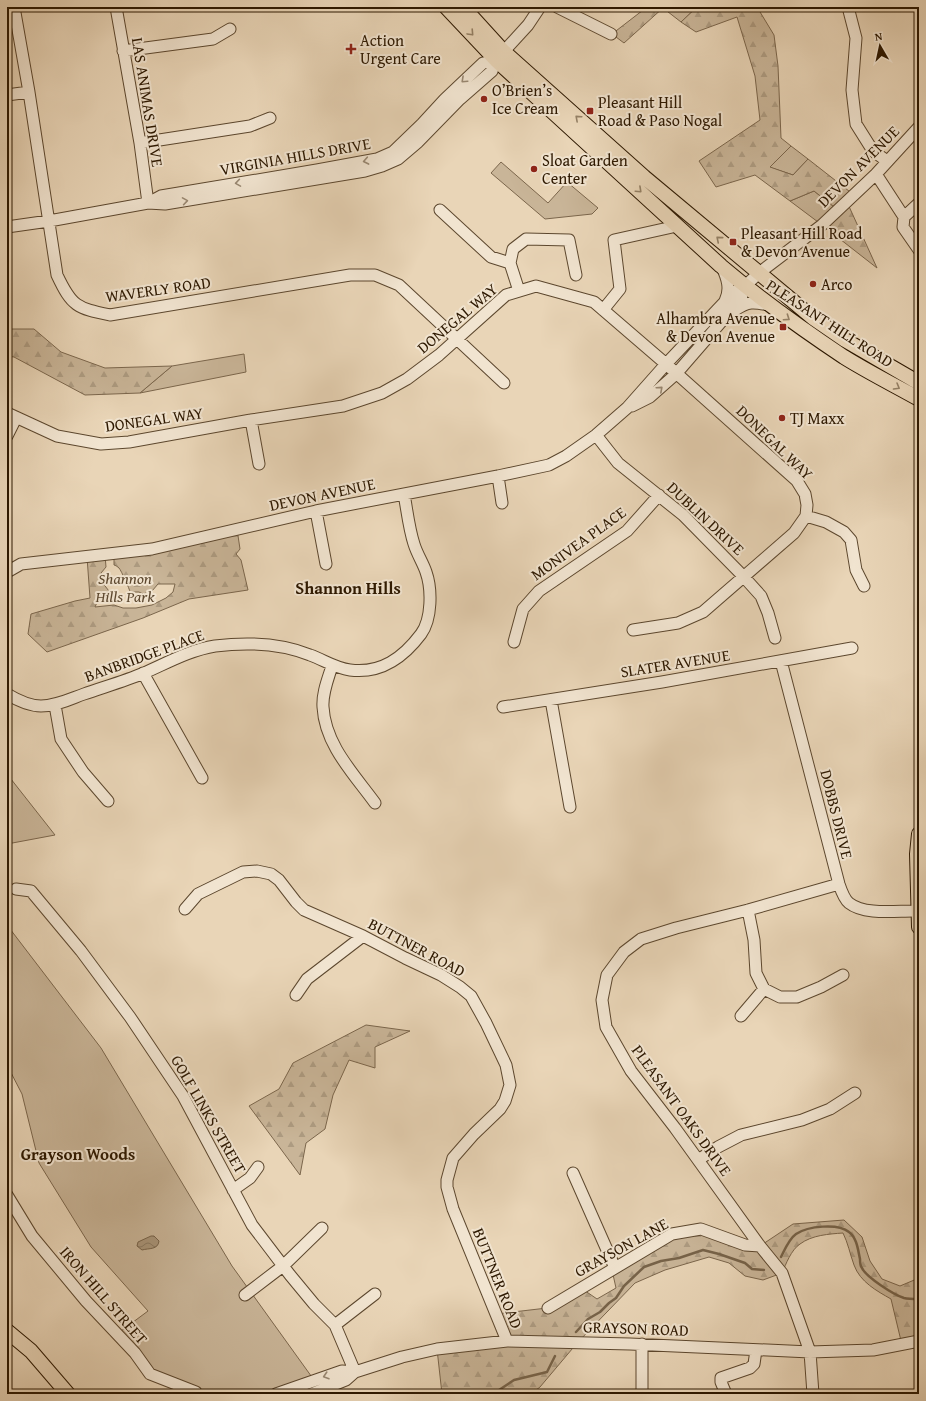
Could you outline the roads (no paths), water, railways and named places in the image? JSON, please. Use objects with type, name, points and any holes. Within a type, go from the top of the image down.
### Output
[{"type":"main road","points":[[446,7],[500,55]]},
{"type":"main road","points":[[463,7],[500,55]]},
{"type":"main road","name":"PLEASANT HILL ROAD","points":[[500,55],[677,226],[745,286],[846,358],[919,399]]},
{"type":"main road","name":"PLEASANT HILL ROAD","points":[[500,55],[813,318],[845,340],[919,383]]},
{"type":"main road","points":[[919,834],[917,854],[919,927]]},
{"type":"main road","points":[[7,1331],[31,1352],[68,1394]]},
{"type":"street","name":"WAVERLY ROAD","points":[[14,7],[29,92],[57,275],[65,290],[77,306],[86,310],[110,315],[350,275],[375,275],[399,285],[504,383]]},
{"type":"street","name":"LAS ANIMAS DRIVE","points":[[116,7],[140,143],[148,203]]},
{"type":"street","points":[[500,55],[528,25],[540,7]]},
{"type":"street","points":[[557,7],[611,34]]},
{"type":"street","points":[[848,7],[856,38],[852,90],[856,124],[873,151],[887,162]]},
{"type":"street","points":[[123,51],[213,38],[230,29]]},
{"type":"street","name":"VIRGINIA HILLS DRIVE","points":[[7,227],[148,203],[160,196],[377,159],[393,152],[445,99],[484,63],[500,55]]},
{"type":"street","points":[[7,95],[29,92]]},
{"type":"street","points":[[140,143],[250,126],[270,118]]},
{"type":"street","name":"DEVON AVENUE","points":[[7,572],[22,564],[152,549],[316,510],[498,476],[549,465],[558,461],[596,435],[627,408],[666,364],[725,311],[741,299],[745,286],[759,273],[822,225],[876,174],[919,127]]},
{"type":"street","points":[[876,174],[904,217],[903,228],[919,250]]},
{"type":"street","points":[[904,217],[919,203]]},
{"type":"street","points":[[440,210],[491,256],[510,263]]},
{"type":"street","points":[[603,310],[620,289],[614,240],[677,226]]},
{"type":"street","points":[[519,291],[510,263],[513,249],[526,239],[569,240],[576,275]]},
{"type":"street","name":"DEVON AVENUE","points":[[627,408],[650,397],[676,374],[725,311],[728,286],[721,266]]},
{"type":"street","name":"DONEGAL WAY","points":[[12,415],[57,436],[101,444],[129,442],[250,420],[343,406],[382,393],[407,379],[439,354],[506,296],[536,286],[594,302],[797,481],[805,494],[807,505],[806,516]]},
{"type":"street","name":"DEVON AVENUE","points":[[725,311],[745,303],[754,302],[770,305]]},
{"type":"street","points":[[7,436],[12,415]]},
{"type":"street","points":[[250,420],[259,464]]},
{"type":"street","name":"DUBLIN DRIVE","points":[[596,435],[618,464],[683,515],[761,596],[768,612],[774,638]]},
{"type":"street","points":[[498,476],[502,502]]},
{"type":"street","name":"BANBRIDGE PLACE","points":[[7,694],[20,702],[40,706],[55,705],[199,650],[213,646],[248,643],[278,645],[310,655],[332,666],[350,670],[367,670],[384,666],[400,657],[422,633],[430,612],[430,595],[427,573],[414,544],[404,494]]},
{"type":"street","name":"MONIVEA PLACE","points":[[514,642],[523,609],[539,591],[627,531],[659,495]]},
{"type":"street","points":[[316,510],[326,564]]},
{"type":"street","points":[[633,630],[678,623],[703,612],[794,533],[806,516],[826,522],[844,532],[851,540],[856,570],[864,586]]},
{"type":"street","name":"SLATER AVENUE","points":[[503,707],[852,648]]},
{"type":"street","name":"DOBBS DRIVE","points":[[781,661],[839,884],[847,902],[858,909],[868,911],[918,910]]},
{"type":"street","points":[[332,666],[324,690],[323,706],[328,732],[339,754],[375,803]]},
{"type":"street","points":[[142,673],[202,778]]},
{"type":"street","points":[[551,700],[570,807]]},
{"type":"street","points":[[55,705],[62,739],[83,772],[108,802]]},
{"type":"street","name":"BUTTNER ROAD","points":[[185,909],[198,894],[243,872],[257,871],[271,874],[279,880],[304,910],[363,936],[441,975],[471,996],[506,1065],[510,1085],[505,1101],[500,1109],[474,1134],[453,1158],[447,1181],[447,1187],[453,1209],[507,1341]]},
{"type":"street","name":"PLEASANT OAKS DRIVE","points":[[760,1246],[631,1071],[606,1027],[602,1000],[607,975],[624,952],[641,939],[676,928],[748,910],[839,884]]},
{"type":"street","name":"GOLF LINKS STREET","points":[[16,889],[31,891],[82,951],[130,1017],[183,1096],[252,1225],[314,1304],[335,1325],[355,1372]]},
{"type":"street","points":[[748,910],[754,940],[756,973],[764,989],[780,997],[797,997],[844,975]]},
{"type":"street","points":[[296,995],[307,979],[363,936]]},
{"type":"street","points":[[741,1016],[764,989]]},
{"type":"street","points":[[698,1160],[718,1147],[741,1136],[802,1120],[830,1109],[855,1094]]},
{"type":"street","points":[[233,1190],[250,1178],[258,1167]]},
{"type":"street","points":[[573,1173],[615,1268]]},
{"type":"street","name":"IRON HILL STREET","points":[[7,1195],[32,1236],[86,1301],[135,1353],[150,1374],[198,1394]]},
{"type":"street","points":[[245,1295],[283,1266],[322,1228]]},
{"type":"street","name":"GRAYSON LANE","points":[[548,1308],[672,1234],[701,1229],[745,1245],[760,1246]]},
{"type":"street","points":[[760,1246],[782,1273],[810,1352],[813,1394]]},
{"type":"street","points":[[335,1325],[375,1294]]},
{"type":"street","name":"GRAYSON ROAD","points":[[276,1394],[342,1371],[355,1372],[402,1357],[437,1349],[507,1341],[563,1341],[810,1352],[873,1350],[919,1341]]},
{"type":"street","points":[[642,1344],[642,1394]]},
{"type":"street","points":[[726,1394],[721,1382],[722,1378],[750,1368],[754,1364],[756,1350]]},
{"type":"street","name":"GRAYSON ROAD","points":[[311,1394],[346,1380],[355,1372]]},
{"type":"water","points":[[154,1236],[159,1241],[157,1246],[142,1250],[137,1246],[138,1242]]},
{"type":"waterway","points":[[781,1257],[787,1244],[796,1234],[801,1231],[815,1227],[838,1227],[849,1232],[854,1237],[858,1248],[860,1264],[869,1276],[887,1290],[899,1296],[919,1299]]},
{"type":"waterway","points":[[576,1332],[588,1319],[600,1312],[616,1298],[624,1286],[644,1267],[661,1261],[679,1258],[703,1250],[745,1263],[752,1269],[764,1270]]},
{"type":"waterway","points":[[493,1394],[514,1380],[547,1372],[555,1356]]},
{"type":"place","name":"Action Urgent Care","points":[[351,49]]},
{"type":"place","name":"O’Brien’s Ice Cream","points":[[484,99]]},
{"type":"place","name":"Pleasant Hill Road & Paso Nogal","points":[[590,111]]},
{"type":"place","name":"Sloat Garden Center","points":[[534,169]]},
{"type":"place","name":"Pleasant Hill Road & Devon Avenue","points":[[733,242]]},
{"type":"place","name":"Arco","points":[[813,284]]},
{"type":"place","name":"Alhambra Avenue & Devon Avenue","points":[[783,327]]},
{"type":"place","name":"TJ Maxx","points":[[782,418]]},
{"type":"district","name":"Shannon Hills","points":[[348,588]]},
{"type":"district","name":"Grayson Woods","points":[[78,1154]]},
{"type":"park label","name":"Shannon Hills Park","points":[[125,587]]}]
